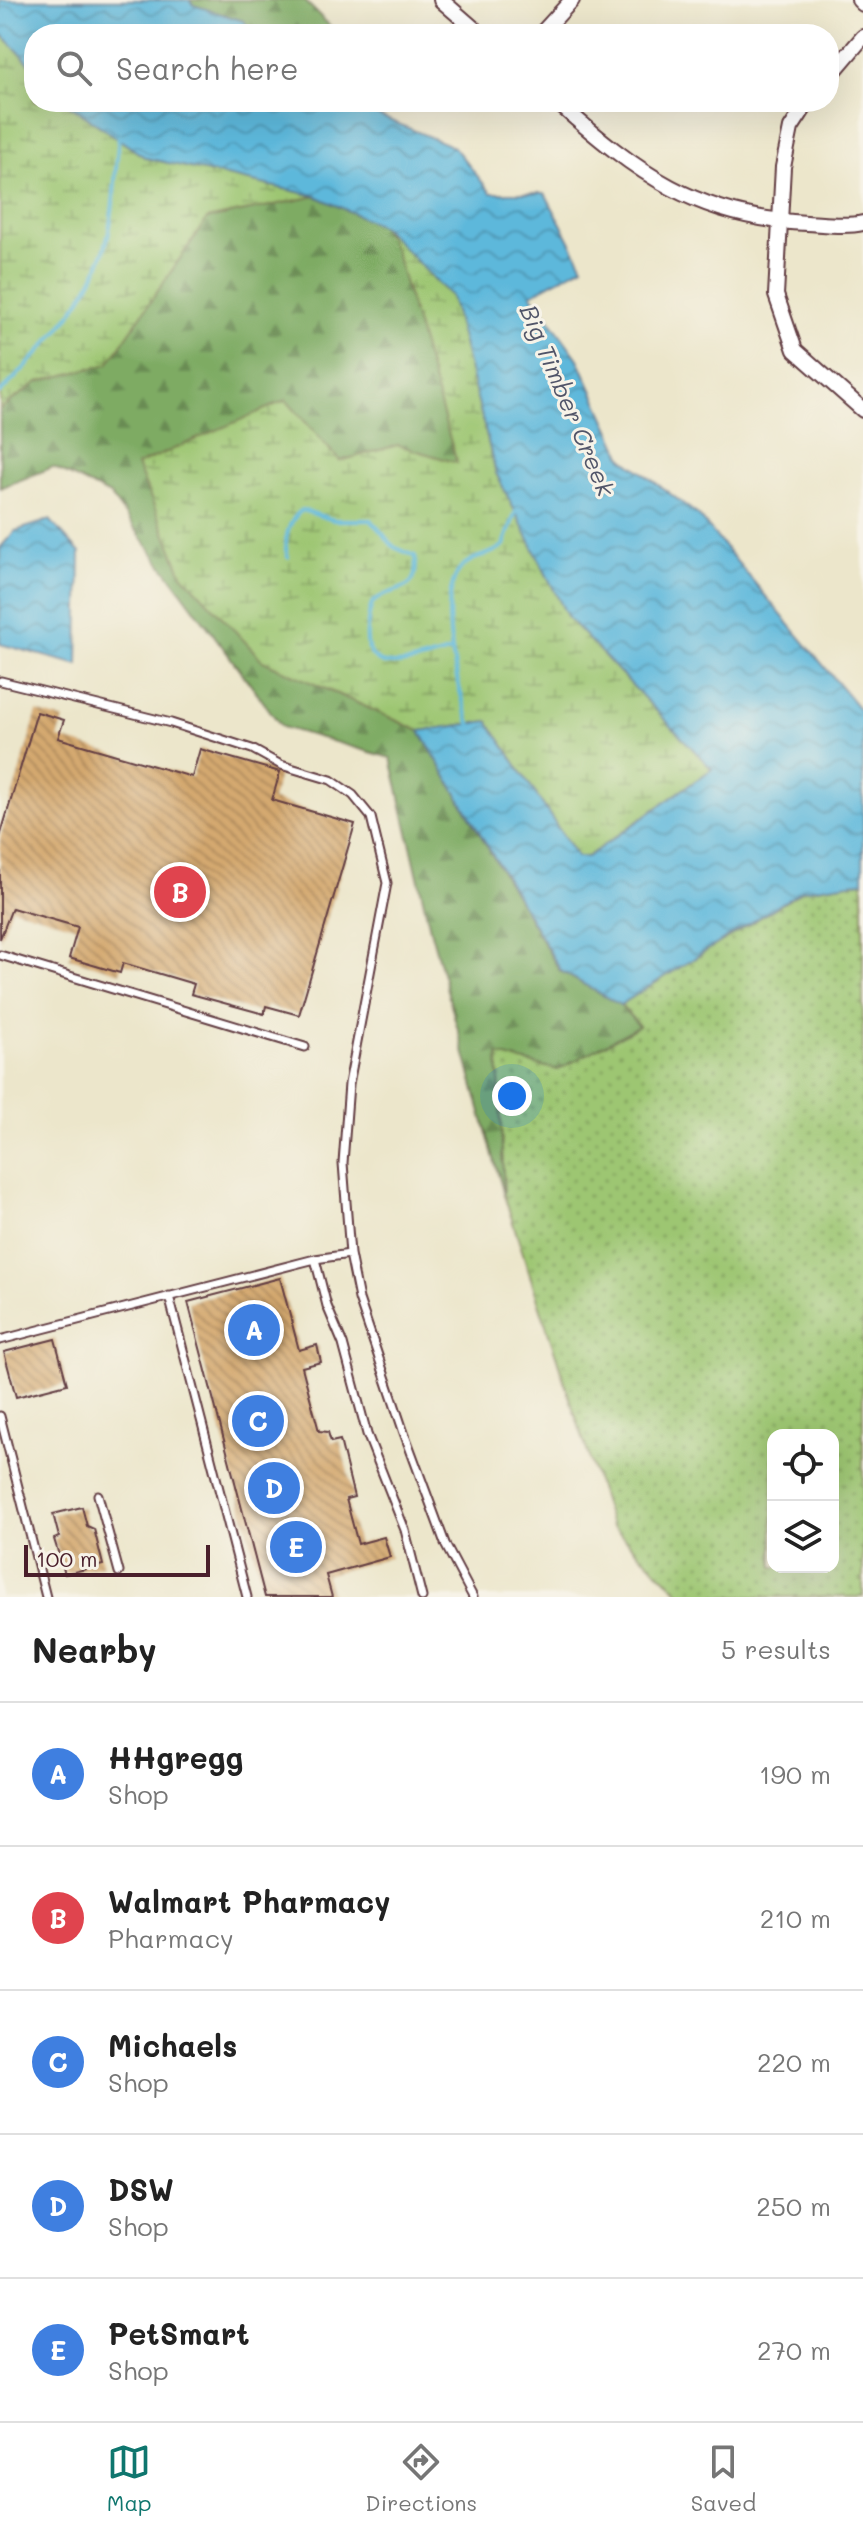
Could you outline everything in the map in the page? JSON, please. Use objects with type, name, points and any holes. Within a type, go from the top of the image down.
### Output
[{"type":"street","points":[[441,0],[469,24]]},
{"type":"street","points":[[550,24],[572,0]]},
{"type":"street","points":[[839,65],[863,37]]},
{"type":"street","points":[[570,112],[663,184],[705,205],[780,221],[863,223]]},
{"type":"street","points":[[801,112],[791,128],[783,167],[776,295],[795,350],[863,410]]},
{"type":"lane","points":[[1,681],[171,723],[252,749],[281,765],[331,780],[353,795],[371,817],[387,883],[349,1084],[343,1163],[350,1254],[359,1299],[403,1430],[446,1546],[473,1597]]},
{"type":"lane","points":[[0,955],[305,1047]]},
{"type":"lane","points":[[0,1340],[315,1259],[350,1254]]},
{"type":"lane","points":[[315,1259],[327,1306],[343,1344],[367,1434],[405,1530],[422,1597]]},
{"type":"lane","points":[[169,1296],[247,1597]]},
{"type":"lane","points":[[0,1416],[46,1597]]},
{"type":"lane","points":[[98,1495],[119,1572]]},
{"type":"green space","points":[[189,0],[304,0],[328,24],[246,24],[193,5]]},
{"type":"green space","points":[[0,32],[24,57],[24,112],[79,112],[146,158],[316,196],[207,219],[108,364],[38,382],[0,409]]},
{"type":"green space","points":[[316,196],[383,227],[396,253],[458,464],[398,445],[340,461],[263,661],[420,731],[560,971],[620,1005],[639,1026],[558,1070],[498,1055],[504,1195],[430,929],[391,758],[282,727],[110,495],[53,467],[0,488],[0,409],[38,382],[108,363],[207,219]]},
{"type":"green space","points":[[383,227],[451,296],[496,473],[568,618],[712,769],[587,857],[577,857],[488,721],[420,731],[263,661],[182,574],[137,465],[286,400],[340,461],[398,445],[457,463],[396,253]]},
{"type":"green space","points":[[863,881],[863,1597],[684,1597],[611,1525],[504,1195],[498,1054],[558,1070],[638,1025],[620,1005],[804,890]]},
{"type":"water","points":[[0,0],[189,0],[193,5],[246,24],[24,24],[24,57],[0,32]]},
{"type":"water","name":"Big Timber Creek","points":[[79,112],[370,112],[454,147],[491,193],[545,193],[583,266],[531,294],[578,359],[623,458],[698,515],[863,713],[863,881],[803,890],[620,1005],[561,971],[420,731],[488,721],[577,857],[587,857],[712,769],[568,618],[496,473],[451,296],[383,227],[316,196],[146,158]]},
{"type":"water","points":[[50,520],[80,553],[78,665],[0,644],[0,548],[15,531]]},
{"type":"building","points":[[37,712],[64,720],[58,738],[192,777],[200,749],[280,772],[272,800],[355,824],[299,1015],[266,1006],[264,1014],[191,994],[194,984],[123,963],[120,973],[69,958],[78,927],[12,908],[0,939],[0,837]]},
{"type":"building","points":[[280,1278],[299,1350],[317,1345],[321,1362],[302,1367],[319,1431],[328,1432],[331,1442],[340,1440],[354,1497],[346,1499],[358,1544],[384,1537],[390,1557],[326,1575],[332,1597],[265,1597],[188,1302]]},
{"type":"building","points":[[55,1339],[67,1384],[16,1397],[4,1352]]},
{"type":"building","points":[[82,1507],[87,1526],[94,1529],[103,1565],[65,1574],[54,1539],[59,1537],[53,1514]]},
{"type":"waterway","points":[[0,393],[50,341],[92,280],[108,236],[119,136]]},
{"type":"waterway","points":[[288,557],[288,531],[293,519],[302,510],[334,520],[371,520],[394,547],[415,556],[416,569],[409,584],[372,603],[367,629],[368,646],[374,658],[384,663],[398,664],[452,651]]},
{"type":"waterway","points":[[472,728],[452,647],[449,623],[453,582],[465,564],[504,545],[516,511]]},
{"type":"place","name":"Walmart Pharmacy","points":[[180,892]]},
{"type":"place","name":"HHgregg","points":[[254,1330]]},
{"type":"place","name":"Michaels","points":[[258,1421]]},
{"type":"place","name":"DSW","points":[[274,1488]]},
{"type":"place","name":"PetSmart","points":[[296,1547]]}]
